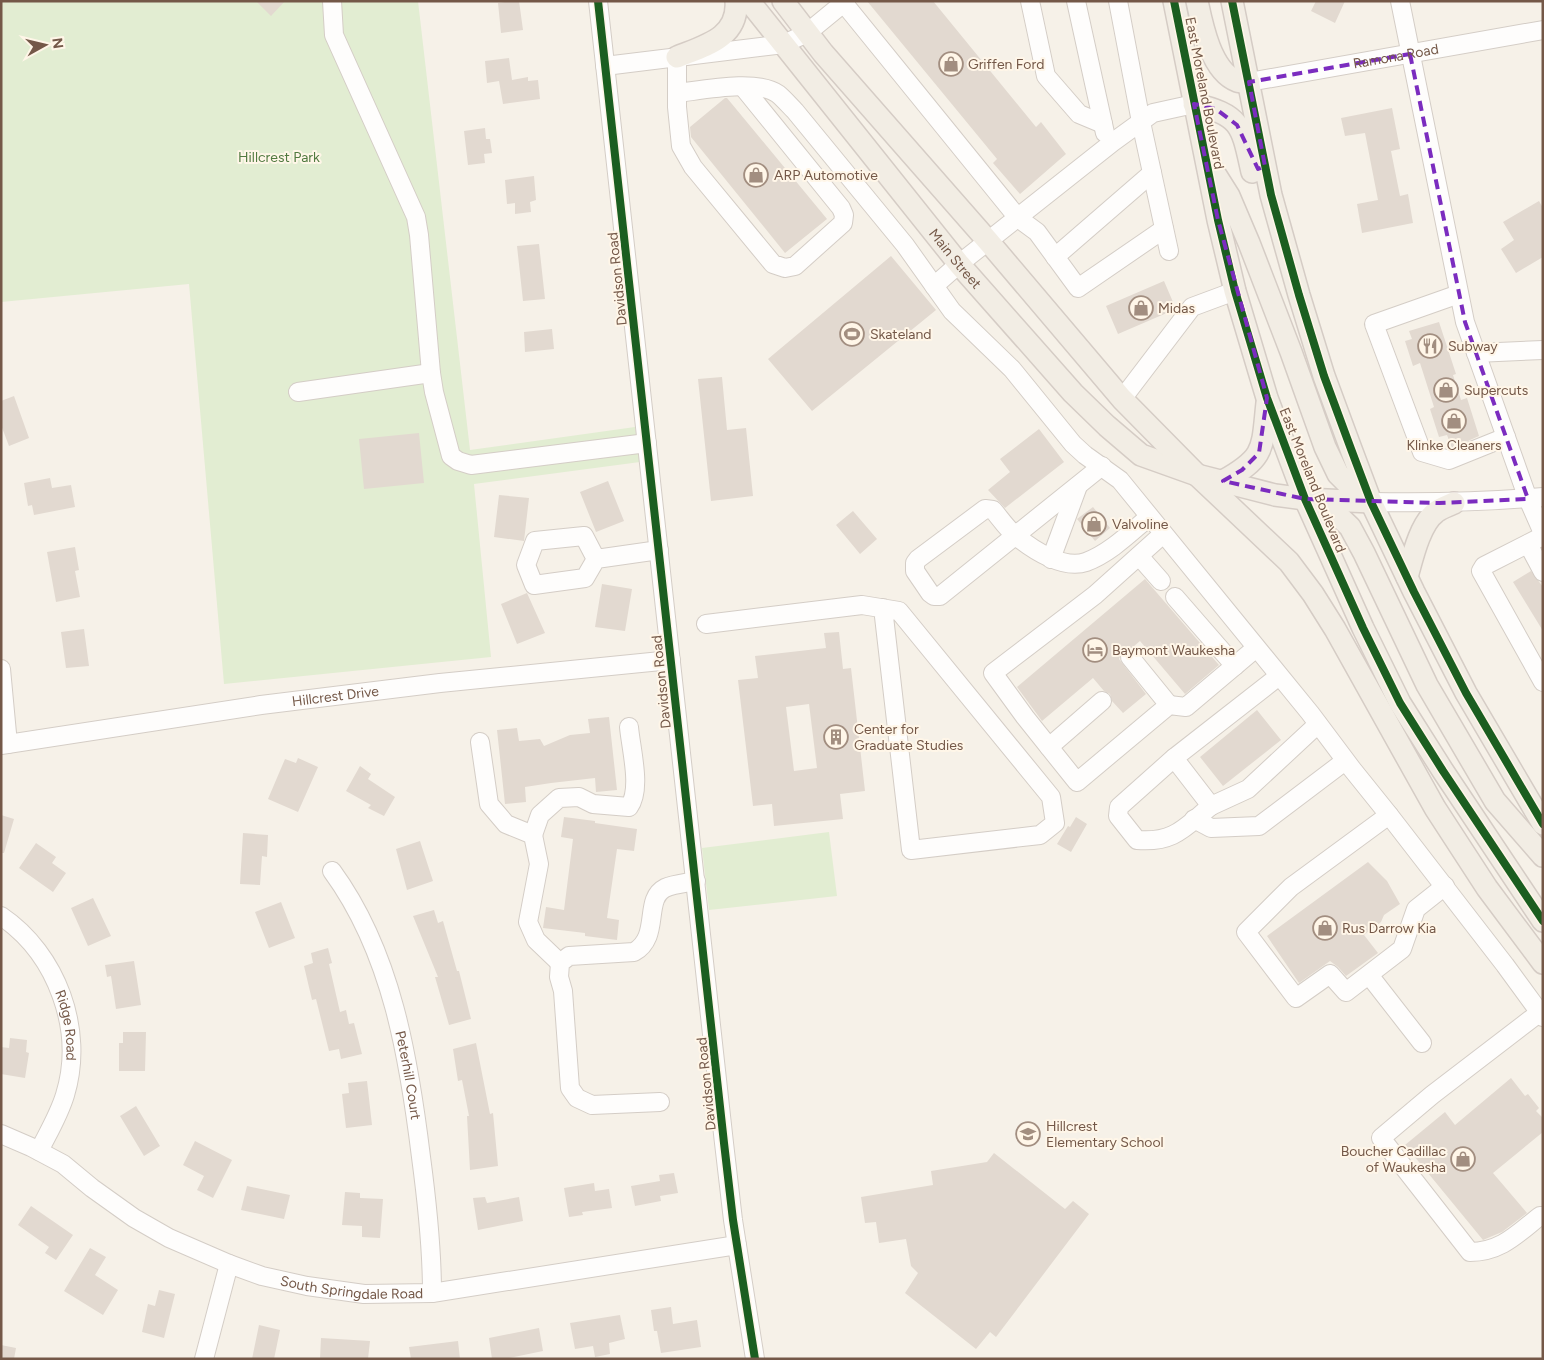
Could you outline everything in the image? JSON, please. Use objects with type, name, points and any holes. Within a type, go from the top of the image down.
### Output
[{"type":"main road","points":[[677,58],[718,38],[726,32],[734,22],[737,11],[736,1]]},
{"type":"main road","name":"Main Street","points":[[749,1],[959,264],[1093,413],[1141,455],[1197,475],[1275,495],[1305,499],[1371,502]]},
{"type":"main road","points":[[783,1],[836,67],[988,241],[1122,399],[1197,475],[1289,562],[1313,594],[1335,629],[1435,808],[1487,888],[1543,963]]},
{"type":"main road","name":"East Moreland Boulevard","points":[[1174,1],[1218,220],[1235,291],[1267,398],[1305,499],[1363,628],[1400,703],[1543,921]]},
{"type":"main road","points":[[1197,1],[1208,48],[1224,72],[1236,80],[1249,82]]},
{"type":"main road","points":[[1232,1],[1271,195],[1324,376],[1371,502],[1406,577],[1466,693],[1543,824]]},
{"type":"main road","points":[[1194,104],[1216,109],[1229,116],[1237,125],[1245,142],[1268,238],[1299,295]]},
{"type":"main road","points":[[1205,158],[1229,196],[1249,243],[1325,447],[1334,466],[1338,474],[1352,488],[1371,502]]},
{"type":"main road","points":[[1046,360],[1070,373],[1099,403],[1113,404],[1122,399]]},
{"type":"main road","points":[[1223,481],[1242,470],[1259,453],[1263,442],[1267,398]]},
{"type":"main road","points":[[1305,499],[1331,509],[1350,527],[1427,685],[1495,801],[1543,856]]},
{"type":"main road","points":[[1406,577],[1426,524],[1435,512],[1454,503]]},
{"type":"main road","points":[[1510,872],[1543,900]]},
{"type":"street","points":[[332,1],[334,35],[416,217],[431,374],[451,456],[458,461],[472,466],[648,443]]},
{"type":"street","name":"Davidson Road","points":[[598,1],[723,1134],[755,1359]]},
{"type":"street","points":[[1030,1],[1046,76],[1079,114],[1103,124]]},
{"type":"street","points":[[1076,1],[1108,146]]},
{"type":"street","points":[[1118,1],[1141,122],[1169,251]]},
{"type":"street","points":[[1400,1],[1465,322],[1506,436],[1535,498],[1543,572]]},
{"type":"street","points":[[605,66],[784,44],[808,32],[844,2],[1018,218],[1037,232],[1078,288],[1164,229]]},
{"type":"street","name":"Ramona Road","points":[[1249,82],[1543,30]]},
{"type":"street","points":[[677,58],[681,146],[693,167],[773,264],[785,268],[795,266],[843,223],[844,216],[841,208],[743,87]]},
{"type":"street","points":[[678,93],[718,88],[758,87],[777,93],[795,111],[905,245],[952,311],[1012,369],[1073,444],[1120,480],[1318,724],[1345,761],[1445,886],[1541,1015],[1432,1095],[1381,1138],[1470,1252],[1480,1252],[1500,1246],[1540,1216],[1543,1216]]},
{"type":"street","points":[[934,286],[1108,146],[1154,112],[1194,104]]},
{"type":"street","points":[[1055,257],[1152,173]]},
{"type":"street","points":[[1122,399],[1192,307],[1235,291]]},
{"type":"street","points":[[1459,294],[1374,324],[1422,452],[1449,460],[1506,436]]},
{"type":"street","points":[[1476,353],[1543,350]]},
{"type":"street","points":[[298,392],[431,374]]},
{"type":"street","points":[[1102,466],[1016,536],[940,596],[934,596],[930,593],[915,571],[915,563],[918,559],[985,509],[993,510],[1016,536],[1051,559],[1064,562],[1085,562],[1107,551],[1149,517]]},
{"type":"street","points":[[1051,559],[1078,486]]},
{"type":"street","points":[[1371,502],[1454,503],[1535,498]]},
{"type":"street","points":[[1163,534],[1095,595],[993,673],[1076,782],[1169,705]]},
{"type":"street","points":[[1538,538],[1484,566],[1481,571],[1541,676]]},
{"type":"street","points":[[596,559],[660,550]]},
{"type":"street","points":[[1139,556],[1161,581]]},
{"type":"street","points":[[1175,597],[1235,666]]},
{"type":"street","points":[[706,624],[862,605],[883,608],[899,611],[1051,797],[1055,823],[1040,835],[910,850],[883,608]]},
{"type":"street","points":[[1130,657],[1169,705],[1186,707],[1256,648]]},
{"type":"street","name":"Hillcrest Drive","points":[[5,744],[261,705],[440,683],[671,660]]},
{"type":"street","points":[[1,669],[5,744]]},
{"type":"street","points":[[1279,676],[1174,758],[1119,807],[1118,816],[1136,840],[1153,841],[1176,834],[1211,806],[1248,789],[1318,724]]},
{"type":"street","points":[[1048,747],[1102,701]]},
{"type":"street","points":[[560,962],[536,940],[528,922],[539,864],[533,835],[540,815],[559,798],[579,797],[593,804],[629,807],[634,801],[636,788],[629,728]]},
{"type":"street","points":[[480,742],[488,804],[506,824],[533,835]]},
{"type":"street","points":[[1174,758],[1211,806]]},
{"type":"street","points":[[1194,819],[1211,828],[1259,826],[1345,761]]},
{"type":"street","points":[[1389,816],[1292,887],[1246,932],[1296,998],[1330,974],[1346,992],[1369,975],[1402,949],[1416,909],[1445,886]]},
{"type":"street","name":"Peterhill Court","points":[[332,871],[348,892],[376,950],[392,1002],[410,1073],[424,1181],[432,1293]]},
{"type":"street","points":[[560,962],[569,956],[634,952],[642,948],[650,931],[654,900],[664,889],[696,881]]},
{"type":"street","name":"Ridge Road","points":[[1,916],[25,937],[43,959],[60,989],[69,1021],[71,1060],[65,1095],[55,1121],[39,1151]]},
{"type":"street","points":[[560,962],[559,977],[562,991],[570,1088],[577,1098],[592,1105],[660,1102]]},
{"type":"street","points":[[1369,975],[1422,1043]]},
{"type":"street","name":"South Springdale Road","points":[[1,1134],[63,1164],[92,1188],[169,1238],[262,1276],[308,1286],[364,1294],[432,1293],[738,1245]]},
{"type":"street","points":[[204,1359],[229,1264]]},
{"type":"highlighted area","points":[[1410,54],[1465,322],[1528,499],[1439,503],[1305,499],[1223,481],[1242,470],[1259,453],[1267,398],[1218,220],[1194,104],[1216,109],[1237,125],[1258,169],[1265,166],[1249,82]]},
{"type":"green space","name":"Hillcrest Park","points":[[1,1],[418,1],[470,450],[635,427],[640,462],[474,484],[491,657],[224,684],[189,284],[1,302]]},
{"type":"green space","points":[[829,832],[837,896],[709,910],[702,848]]},
{"type":"building","points":[[256,1],[285,1],[271,16]]},
{"type":"building","points":[[519,1],[523,30],[501,33],[498,3]]},
{"type":"building","name":"Griffen Ford","points":[[867,1],[933,1],[1036,127],[1041,122],[1066,154],[1020,194],[993,163],[997,159]]},
{"type":"building","points":[[1316,1],[1345,1],[1335,23],[1311,11]]},
{"type":"building","points":[[509,58],[512,80],[528,77],[528,81],[538,80],[540,99],[503,104],[499,81],[487,83],[485,61]]},
{"type":"building","name":"ARP Automotive","points":[[727,98],[827,219],[785,253],[691,137],[690,127]]},
{"type":"building","points":[[1392,108],[1400,149],[1391,151],[1400,196],[1408,194],[1413,223],[1362,233],[1357,204],[1378,200],[1365,133],[1345,136],[1341,118]]},
{"type":"building","points":[[485,128],[486,139],[490,139],[492,153],[484,154],[485,163],[468,165],[464,131]]},
{"type":"building","points":[[534,176],[536,200],[530,202],[531,212],[515,214],[515,203],[507,204],[505,180]]},
{"type":"building","points":[[1539,201],[1543,208],[1543,257],[1516,273],[1501,249],[1514,240],[1503,222]]},
{"type":"building","points":[[539,244],[545,299],[523,301],[517,246]]},
{"type":"building","name":"Skateland","points":[[891,256],[936,310],[812,411],[768,359]]},
{"type":"building","name":"Midas","points":[[1164,281],[1176,309],[1118,334],[1106,306]]},
{"type":"building","points":[[1439,322],[1456,374],[1453,375],[1461,400],[1467,398],[1479,436],[1452,448],[1447,435],[1439,437],[1430,409],[1434,407],[1420,363],[1413,366],[1405,341],[1412,339],[1409,331]]},
{"type":"building","points":[[552,329],[554,349],[525,352],[524,332]]},
{"type":"building","points":[[722,377],[727,430],[746,428],[753,496],[711,501],[698,379]]},
{"type":"building","points":[[14,396],[29,438],[9,446],[1,425],[1,401]]},
{"type":"building","points":[[1039,429],[1064,462],[1005,508],[988,490],[1010,472],[1000,459]]},
{"type":"building","points":[[419,433],[424,483],[364,489],[359,439]]},
{"type":"building","points":[[50,478],[52,488],[71,485],[75,507],[34,515],[32,505],[28,506],[24,483]]},
{"type":"building","points":[[608,481],[624,521],[596,532],[580,492]]},
{"type":"building","points":[[499,495],[529,498],[524,541],[494,537]]},
{"type":"building","name":"Valvoline","points":[[1093,507],[1110,528],[1095,541],[1077,519]]},
{"type":"building","points":[[853,511],[877,539],[860,554],[836,525]]},
{"type":"building","points":[[75,547],[79,570],[75,571],[80,597],[56,602],[47,552]]},
{"type":"building","points":[[1531,571],[1543,587],[1543,631],[1513,582]]},
{"type":"building","name":"Baymont Waukesha","points":[[1145,579],[1219,665],[1185,694],[1140,641],[1133,647],[1123,649],[1119,659],[1146,694],[1123,713],[1112,701],[1110,694],[1104,691],[1093,678],[1042,721],[1017,687]]},
{"type":"building","points":[[602,584],[632,589],[625,631],[595,627]]},
{"type":"building","points":[[527,593],[545,633],[517,644],[501,604]]},
{"type":"building","points":[[84,629],[89,666],[66,668],[61,632]]},
{"type":"building","name":"Center for Graduate Studies","points":[[839,632],[843,669],[851,668],[865,791],[840,794],[843,819],[774,826],[772,804],[753,806],[738,680],[758,678],[755,656],[826,648],[824,633]],"holes":[[[809,704],[817,768],[794,771],[786,707]]]},
{"type":"building","points":[[1257,710],[1281,740],[1223,786],[1200,757]]},
{"type":"building","points":[[609,717],[617,790],[596,792],[595,778],[551,783],[525,787],[526,802],[505,804],[497,730],[517,728],[519,741],[540,739],[544,746],[570,735],[590,733],[588,719]]},
{"type":"building","points":[[298,758],[318,767],[298,812],[268,799],[285,759],[296,763]]},
{"type":"building","points":[[360,766],[371,774],[368,779],[395,797],[384,816],[368,808],[371,805],[346,791]]},
{"type":"building","points":[[1,815],[14,819],[4,853],[1,853]]},
{"type":"building","points":[[564,817],[637,829],[634,851],[617,849],[607,918],[619,920],[617,940],[585,936],[585,933],[543,928],[546,907],[564,910],[573,839],[561,837]]},
{"type":"building","points":[[1076,817],[1087,824],[1071,852],[1057,844]]},
{"type":"building","points":[[243,833],[268,835],[267,857],[262,856],[260,885],[240,884]]},
{"type":"building","points":[[420,841],[433,881],[407,890],[396,849]]},
{"type":"building","points":[[36,843],[56,857],[52,863],[66,873],[53,892],[19,868]]},
{"type":"building","name":"Rus Darrow Kia","points":[[1368,862],[1387,881],[1400,904],[1384,915],[1381,922],[1364,935],[1378,953],[1346,976],[1330,961],[1299,983],[1267,936]]},
{"type":"building","points":[[93,898],[111,936],[88,946],[71,908]]},
{"type":"building","points":[[281,902],[295,938],[269,948],[255,912]]},
{"type":"building","points":[[434,910],[438,923],[443,921],[457,971],[459,971],[471,1019],[449,1025],[435,977],[438,977],[413,916]]},
{"type":"building","points":[[328,948],[332,963],[329,964],[340,1012],[346,1010],[349,1024],[354,1023],[362,1054],[341,1059],[339,1049],[329,1051],[316,999],[312,1000],[304,966],[313,963],[311,953]]},
{"type":"building","points":[[134,961],[141,1005],[116,1009],[111,976],[107,977],[105,965]]},
{"type":"building","points":[[123,1032],[146,1032],[145,1071],[119,1071],[119,1043],[123,1043]]},
{"type":"building","points":[[10,1038],[27,1040],[26,1052],[29,1053],[25,1078],[1,1074],[1,1047],[9,1048]]},
{"type":"building","points":[[476,1043],[490,1114],[493,1113],[498,1166],[470,1170],[467,1116],[469,1116],[462,1080],[458,1081],[453,1049]]},
{"type":"building","name":"Boucher Cadillac of Waukesha","points":[[1511,1078],[1525,1096],[1528,1094],[1539,1108],[1536,1111],[1543,1118],[1543,1132],[1493,1173],[1527,1213],[1502,1232],[1483,1240],[1405,1145],[1445,1112],[1455,1125]]},
{"type":"building","points":[[367,1081],[372,1125],[346,1128],[342,1094],[349,1093],[348,1083]]},
{"type":"building","points":[[136,1106],[160,1146],[144,1156],[120,1116]]},
{"type":"building","points":[[195,1141],[232,1160],[213,1198],[197,1190],[204,1176],[183,1165]]},
{"type":"building","points":[[994,1153],[1065,1209],[1073,1201],[1089,1214],[996,1337],[990,1332],[976,1349],[905,1293],[918,1273],[911,1266],[906,1239],[879,1243],[876,1222],[865,1223],[861,1197],[933,1185],[931,1171],[987,1162]]},
{"type":"building","points":[[674,1173],[678,1193],[660,1196],[661,1201],[635,1206],[631,1186],[660,1181],[659,1175]]},
{"type":"building","points":[[594,1183],[595,1191],[609,1189],[612,1208],[582,1212],[583,1215],[569,1217],[564,1188]]},
{"type":"building","points":[[247,1186],[290,1195],[284,1219],[241,1210]]},
{"type":"building","points":[[345,1192],[360,1193],[360,1198],[383,1199],[380,1238],[362,1237],[362,1226],[342,1225]]},
{"type":"building","points":[[485,1197],[487,1203],[519,1197],[523,1221],[478,1230],[473,1198]]},
{"type":"building","points":[[31,1206],[73,1235],[56,1260],[45,1253],[49,1247],[18,1225]]},
{"type":"building","points":[[90,1248],[106,1257],[95,1275],[118,1290],[103,1315],[64,1291]]},
{"type":"building","points":[[159,1290],[175,1294],[164,1338],[142,1332],[148,1304],[155,1306]]},
{"type":"building","points":[[671,1307],[673,1324],[697,1320],[701,1347],[661,1353],[657,1331],[654,1331],[651,1310]]},
{"type":"building","points":[[620,1315],[625,1339],[609,1343],[610,1354],[595,1357],[593,1346],[575,1349],[570,1323]]},
{"type":"building","points":[[259,1325],[280,1330],[274,1359],[252,1359]]},
{"type":"building","points":[[539,1328],[543,1351],[505,1359],[492,1359],[489,1338]]},
{"type":"building","points":[[321,1338],[370,1341],[368,1359],[320,1359]]},
{"type":"building","points":[[458,1341],[460,1359],[411,1359],[409,1347]]},
{"type":"building","points":[[1,1345],[16,1348],[14,1359],[1,1359]]},
{"type":"cycle path","points":[[598,1],[724,1143],[733,1220],[755,1359]]},
{"type":"cycle path","points":[[1174,1],[1218,220],[1235,291],[1267,398],[1305,499],[1363,628],[1400,703],[1543,921]]},
{"type":"cycle path","points":[[1232,1],[1271,195],[1324,376],[1371,502],[1414,592],[1466,693],[1543,824]]},
{"type":"place","name":"Griffen Ford","points":[[951,64]]},
{"type":"place","name":"ARP Automotive","points":[[756,175]]},
{"type":"place","name":"Midas","points":[[1141,308]]},
{"type":"place","name":"Skateland","points":[[852,334]]},
{"type":"place","name":"Subway","points":[[1430,346]]},
{"type":"place","name":"Supercuts","points":[[1446,390]]},
{"type":"place","name":"Klinke Cleaners","points":[[1454,421]]},
{"type":"place","name":"Valvoline","points":[[1094,524]]},
{"type":"place","name":"Baymont Waukesha","points":[[1095,650]]},
{"type":"place","name":"Center for Graduate Studies","points":[[836,737]]},
{"type":"place","name":"Rus Darrow Kia","points":[[1325,928]]},
{"type":"place","name":"Hillcrest Elementary School","points":[[1028,1134]]},
{"type":"place","name":"Boucher Cadillac of Waukesha","points":[[1463,1159]]}]
